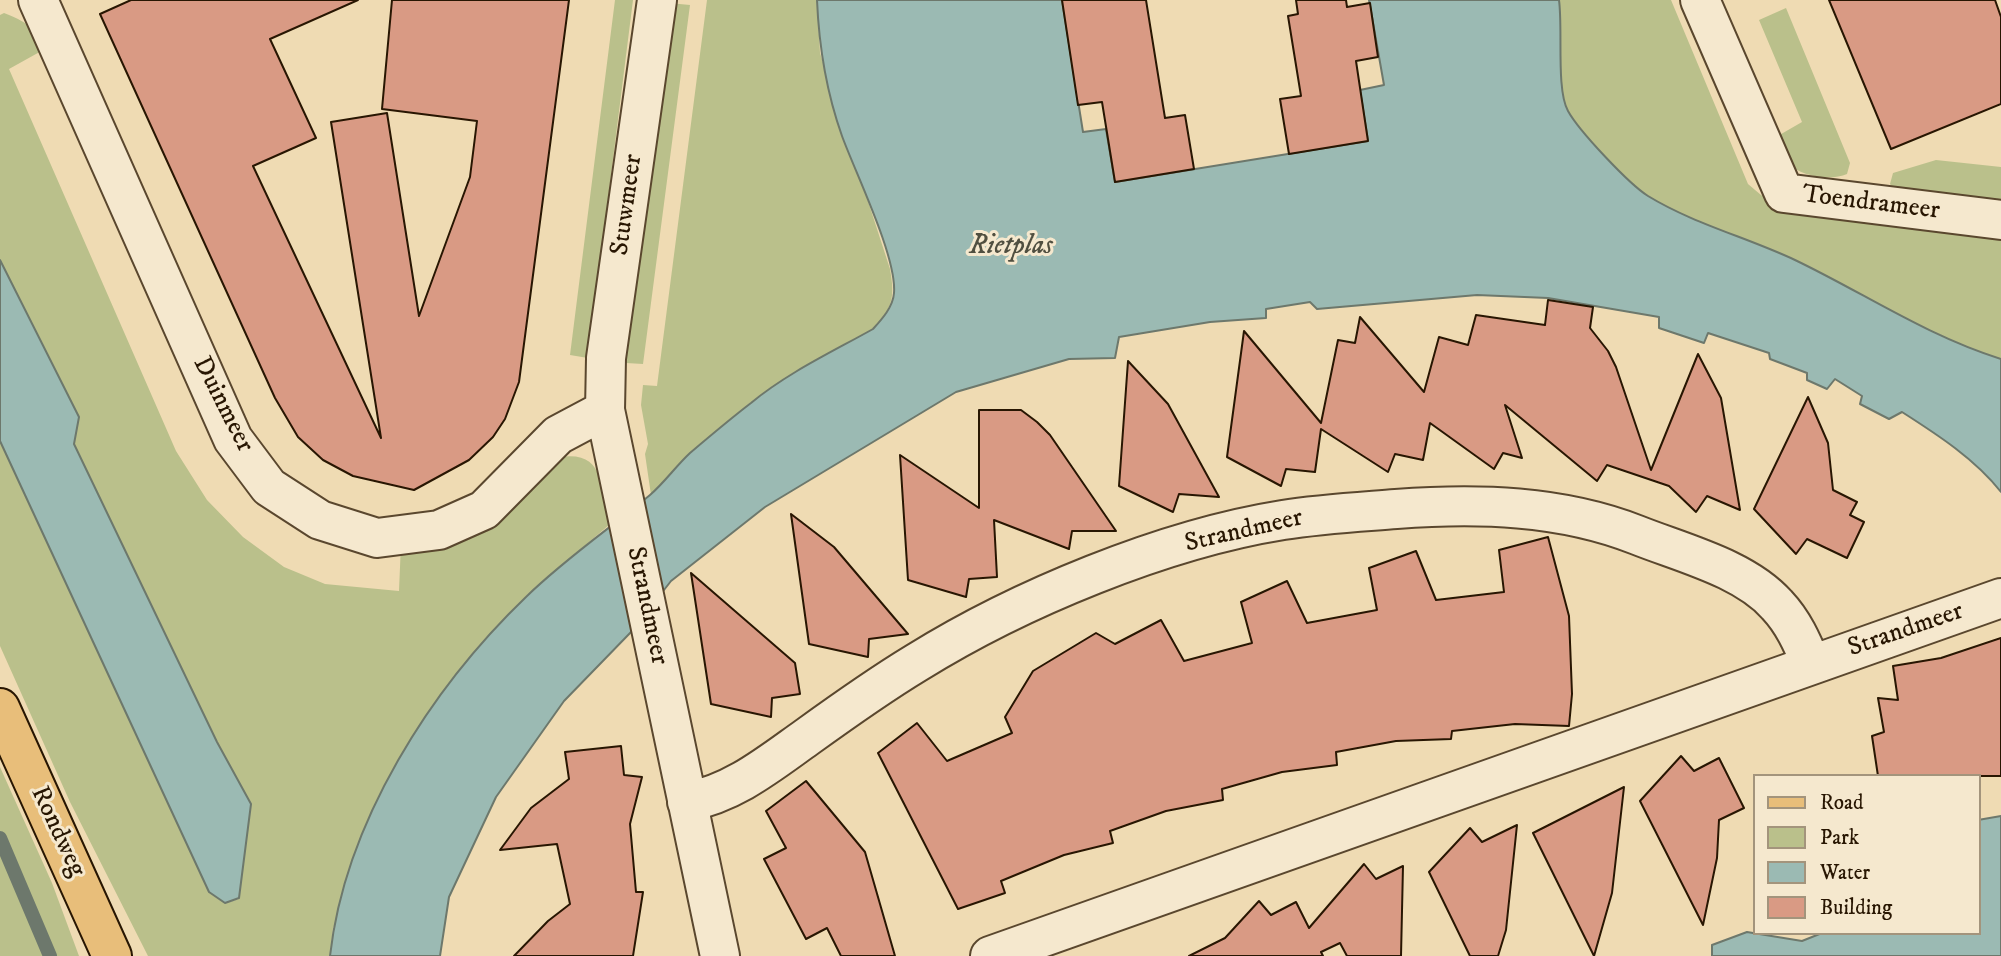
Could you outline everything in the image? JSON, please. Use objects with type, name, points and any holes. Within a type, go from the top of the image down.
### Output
[{"type":"main road","name":"Rondweg","points":[[0,708],[112,956]]},
{"type":"street","name":"Duinmeer","points":[[38,0],[233,439],[268,487],[320,520],[377,538],[439,530],[484,510],[558,435],[605,410]]},
{"type":"street","name":"Stuwmeer","points":[[605,410],[606,358],[657,0]]},
{"type":"street","name":"Toendrameer","points":[[1700,0],[1783,193],[2001,220]]},
{"type":"street","name":"Strandmeer","points":[[605,410],[720,956]]},
{"type":"street","name":"Strandmeer","points":[[687,802],[726,792],[918,661],[991,622],[1065,588],[1138,560],[1214,535],[1283,520],[1461,507],[1511,508],[1611,525],[1754,585],[1775,602],[1795,627],[1811,664]]},
{"type":"street","name":"Strandmeer","points":[[989,956],[2001,598]]},
{"type":"green space","points":[[615,0],[633,0],[588,358],[570,355]]},
{"type":"green space","points":[[707,0],[817,0],[820,53],[890,269],[892,295],[885,314],[873,329],[754,400],[689,455],[651,495],[645,454],[648,444],[641,405],[643,385],[657,386]]},
{"type":"green space","points":[[1559,0],[1671,0],[1748,184],[1761,195],[1783,206],[2001,238],[2001,359],[1947,338],[1795,260],[1683,215],[1640,190],[1593,144],[1568,111],[1562,89]]},
{"type":"green space","points":[[669,3],[690,5],[643,364],[626,363]]},
{"type":"green space","points":[[1786,8],[1850,163],[1847,174],[1833,177],[1800,172],[1788,163],[1776,137],[1802,122],[1759,20]]},
{"type":"green space","points":[[4,13],[29,26],[45,49],[9,69],[176,451],[207,500],[243,537],[284,567],[325,584],[399,591],[401,543],[550,459],[568,456],[581,458],[597,471],[601,482],[609,525],[526,596],[333,928],[330,956],[148,956],[70,802],[0,646],[0,441],[209,892],[225,903],[239,899],[250,804],[217,742],[74,444],[79,417],[0,260],[0,15]]},
{"type":"green space","points":[[1936,160],[2001,167],[2001,204],[1893,188],[1890,184],[1893,173]]},
{"type":"green space","points":[[0,767],[52,883],[79,956],[0,956]]},
{"type":"water","name":"Rietplas","points":[[817,0],[1062,0],[1083,132],[1106,129],[1115,182],[1368,141],[1360,90],[1384,85],[1369,0],[1559,0],[1562,89],[1568,111],[1593,144],[1640,190],[1683,215],[1795,260],[1947,338],[2001,359],[2001,492],[1968,458],[1902,412],[1889,419],[1860,404],[1862,396],[1835,379],[1827,389],[1807,380],[1807,373],[1770,359],[1769,353],[1708,333],[1704,343],[1659,328],[1659,317],[1548,298],[1477,295],[1317,309],[1310,302],[1266,309],[1266,318],[1210,322],[1119,337],[1115,358],[1069,359],[956,392],[765,507],[671,581],[632,631],[564,701],[496,797],[449,897],[440,956],[330,956],[339,906],[354,856],[374,807],[398,760],[426,715],[492,632],[542,582],[650,495],[690,453],[728,421],[779,382],[873,329],[889,308],[894,293],[889,258],[832,103],[819,35]]},
{"type":"water","points":[[0,260],[79,417],[74,444],[217,742],[251,804],[239,898],[225,903],[209,892],[0,441]]},
{"type":"water","points":[[2001,816],[2001,956],[1712,956],[1712,945],[1747,932],[1752,935],[1802,941],[1817,935],[1980,935],[1980,820]]},
{"type":"building","points":[[131,0],[358,0],[270,39],[316,138],[253,166],[381,438],[331,122],[387,113],[419,316],[470,177],[477,121],[382,109],[392,0],[569,0],[519,382],[505,419],[493,437],[469,460],[414,490],[353,476],[323,460],[298,437],[275,398],[100,14]]},
{"type":"building","points":[[1062,0],[1146,0],[1165,118],[1185,115],[1194,169],[1115,182],[1102,102],[1078,105]]},
{"type":"building","points":[[1296,0],[1346,0],[1347,7],[1370,3],[1378,57],[1356,61],[1368,141],[1289,154],[1280,99],[1301,96],[1288,16],[1298,14]]},
{"type":"building","points":[[1829,0],[1995,0],[2001,17],[2001,104],[1891,149]]},
{"type":"building","points":[[1548,300],[1593,307],[1590,328],[1608,351],[1616,367],[1651,470],[1698,354],[1721,398],[1740,510],[1707,496],[1696,512],[1669,486],[1607,465],[1597,481],[1505,405],[1522,458],[1503,453],[1494,469],[1430,423],[1423,460],[1395,454],[1388,472],[1321,429],[1315,472],[1286,469],[1281,486],[1227,457],[1244,331],[1321,423],[1338,340],[1355,343],[1360,317],[1424,392],[1439,337],[1468,345],[1476,315],[1545,325]]},
{"type":"building","points":[[1128,361],[1168,404],[1219,497],[1179,494],[1173,512],[1119,486]]},
{"type":"building","points":[[1808,397],[1828,443],[1833,490],[1857,502],[1850,515],[1864,522],[1847,558],[1807,539],[1796,554],[1754,509]]},
{"type":"building","points":[[979,410],[1021,410],[1037,422],[1050,435],[1116,531],[1072,531],[1069,549],[994,520],[997,577],[969,579],[966,597],[908,580],[900,455],[979,508]]},
{"type":"building","points":[[791,514],[834,547],[908,634],[869,639],[868,657],[809,644]]},
{"type":"building","points":[[1548,537],[1569,616],[1572,694],[1569,726],[1515,724],[1452,731],[1451,739],[1396,741],[1336,752],[1337,765],[1282,772],[1222,789],[1223,800],[1166,811],[1110,831],[1113,843],[1064,855],[1001,881],[1005,893],[958,909],[878,753],[917,723],[947,761],[1012,733],[1005,717],[1033,671],[1096,633],[1115,644],[1161,620],[1184,661],[1252,643],[1241,602],[1287,581],[1307,623],[1377,610],[1369,568],[1416,551],[1436,600],[1504,592],[1499,550]]},
{"type":"building","points":[[691,573],[795,663],[800,694],[772,698],[771,717],[711,704]]},
{"type":"building","points":[[2001,638],[2001,776],[1878,774],[1872,736],[1884,732],[1878,698],[1898,700],[1893,666],[1941,658]]},
{"type":"building","points":[[621,746],[624,775],[642,777],[630,824],[636,892],[643,892],[633,956],[514,956],[548,921],[570,904],[557,844],[500,850],[531,808],[569,779],[565,752]]},
{"type":"building","points":[[1681,756],[1694,771],[1719,758],[1744,808],[1719,820],[1717,858],[1703,925],[1640,801]]},
{"type":"building","points":[[806,781],[865,852],[895,956],[841,956],[827,928],[806,939],[764,859],[786,848],[766,811]]},
{"type":"building","points":[[1624,787],[1612,893],[1594,956],[1533,833]]},
{"type":"building","points":[[1517,825],[1506,930],[1498,956],[1470,956],[1429,872],[1470,828],[1482,842]]},
{"type":"building","points":[[1364,864],[1376,879],[1403,866],[1401,956],[1347,956],[1340,943],[1321,952],[1323,956],[1189,956],[1225,938],[1259,901],[1271,915],[1296,902],[1309,928]]},
{"type":"waterway","points":[[0,838],[50,956]]}]
